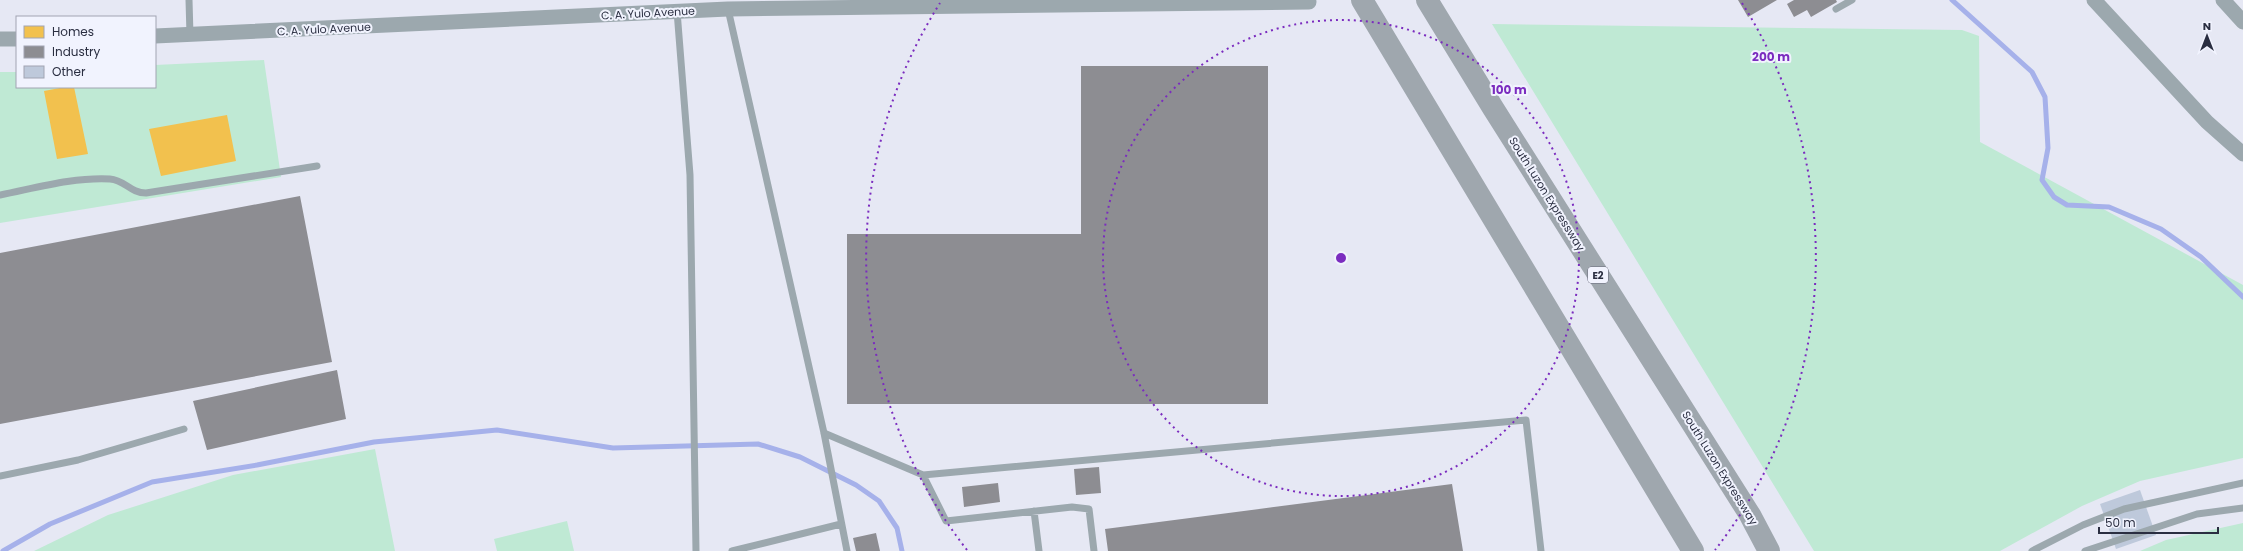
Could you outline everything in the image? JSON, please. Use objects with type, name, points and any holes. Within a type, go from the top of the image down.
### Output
[{"type":"highway","points":[[1362,0],[1693,551]]},
{"type":"highway","name":"South Luzon Expressway","points":[[1427,0],[1493,108],[1750,515],[1769,551]]},
{"type":"street","points":[[2094,0],[2207,122],[2243,154]]},
{"type":"street","points":[[2223,0],[2243,22]]},
{"type":"street","name":"C. A. Yulo Avenue","points":[[156,36],[728,9],[1309,2]]},
{"type":"street","points":[[0,40],[16,39]]},
{"type":"lane","points":[[189,0],[190,35]]},
{"type":"lane","points":[[1836,9],[1852,0]]},
{"type":"lane","points":[[728,9],[824,433],[847,551]]},
{"type":"lane","points":[[677,11],[690,175],[696,551]]},
{"type":"lane","points":[[0,195],[97,178],[120,180],[131,190],[137,193],[146,193],[317,166]]},
{"type":"lane","points":[[824,433],[923,475],[1526,420],[1541,551]]},
{"type":"lane","points":[[0,476],[78,460],[184,428]]},
{"type":"lane","points":[[923,475],[946,521],[1072,507],[1089,510],[1094,551]]},
{"type":"lane","points":[[2032,551],[2083,525],[2124,509],[2243,483]]},
{"type":"lane","points":[[2086,551],[2197,514],[2243,508]]},
{"type":"lane","points":[[1034,511],[1039,551]]},
{"type":"lane","points":[[732,551],[841,524]]},
{"type":"green space","points":[[1492,24],[1962,30],[1979,36],[1980,142],[2243,285],[2243,458],[2140,481],[2082,506],[2000,551],[1814,551]]},
{"type":"green space","points":[[264,60],[281,177],[0,223],[0,72],[16,72],[16,88],[156,88],[156,65]]},
{"type":"green space","points":[[375,449],[395,551],[34,551],[108,515],[233,475]]},
{"type":"green space","points":[[567,521],[574,551],[497,551],[494,539]]},
{"type":"green space","points":[[2243,523],[2243,551],[2140,551],[2166,540]]},
{"type":"building: Homes","points":[[60,88],[74,88],[88,154],[57,159],[44,91]]},
{"type":"building: Homes","points":[[227,115],[236,161],[161,176],[149,129]]},
{"type":"building: Industry","points":[[1738,0],[1777,0],[1748,17]]},
{"type":"building: Industry","points":[[1794,0],[1836,0],[1837,2],[1811,17],[1807,10],[1794,17],[1787,4]]},
{"type":"building: Industry","points":[[1081,66],[1268,66],[1268,404],[847,404],[847,234],[1081,234]]},
{"type":"building: Industry","points":[[300,196],[332,362],[0,424],[0,253]]},
{"type":"building: Industry","points":[[337,370],[346,419],[207,450],[193,401]]},
{"type":"building: Industry","points":[[1099,467],[1101,493],[1076,495],[1074,469]]},
{"type":"building: Industry","points":[[998,483],[1000,502],[964,507],[962,487]]},
{"type":"building: Industry","points":[[1452,484],[1463,551],[1108,551],[1105,529]]},
{"type":"building: Industry","points":[[876,533],[880,551],[856,551],[853,538]]},
{"type":"building: Other","points":[[2140,490],[2156,535],[2116,549],[2100,504]]},
{"type":"waterway","points":[[1952,0],[2032,72],[2045,97],[2048,148],[2042,180],[2054,197],[2067,205],[2109,207],[2161,229],[2201,257],[2243,297]]},
{"type":"waterway","points":[[3,551],[50,524],[152,482],[257,465],[374,442],[497,430],[613,448],[758,444],[800,457],[856,485],[879,501],[897,528],[902,551]]}]
